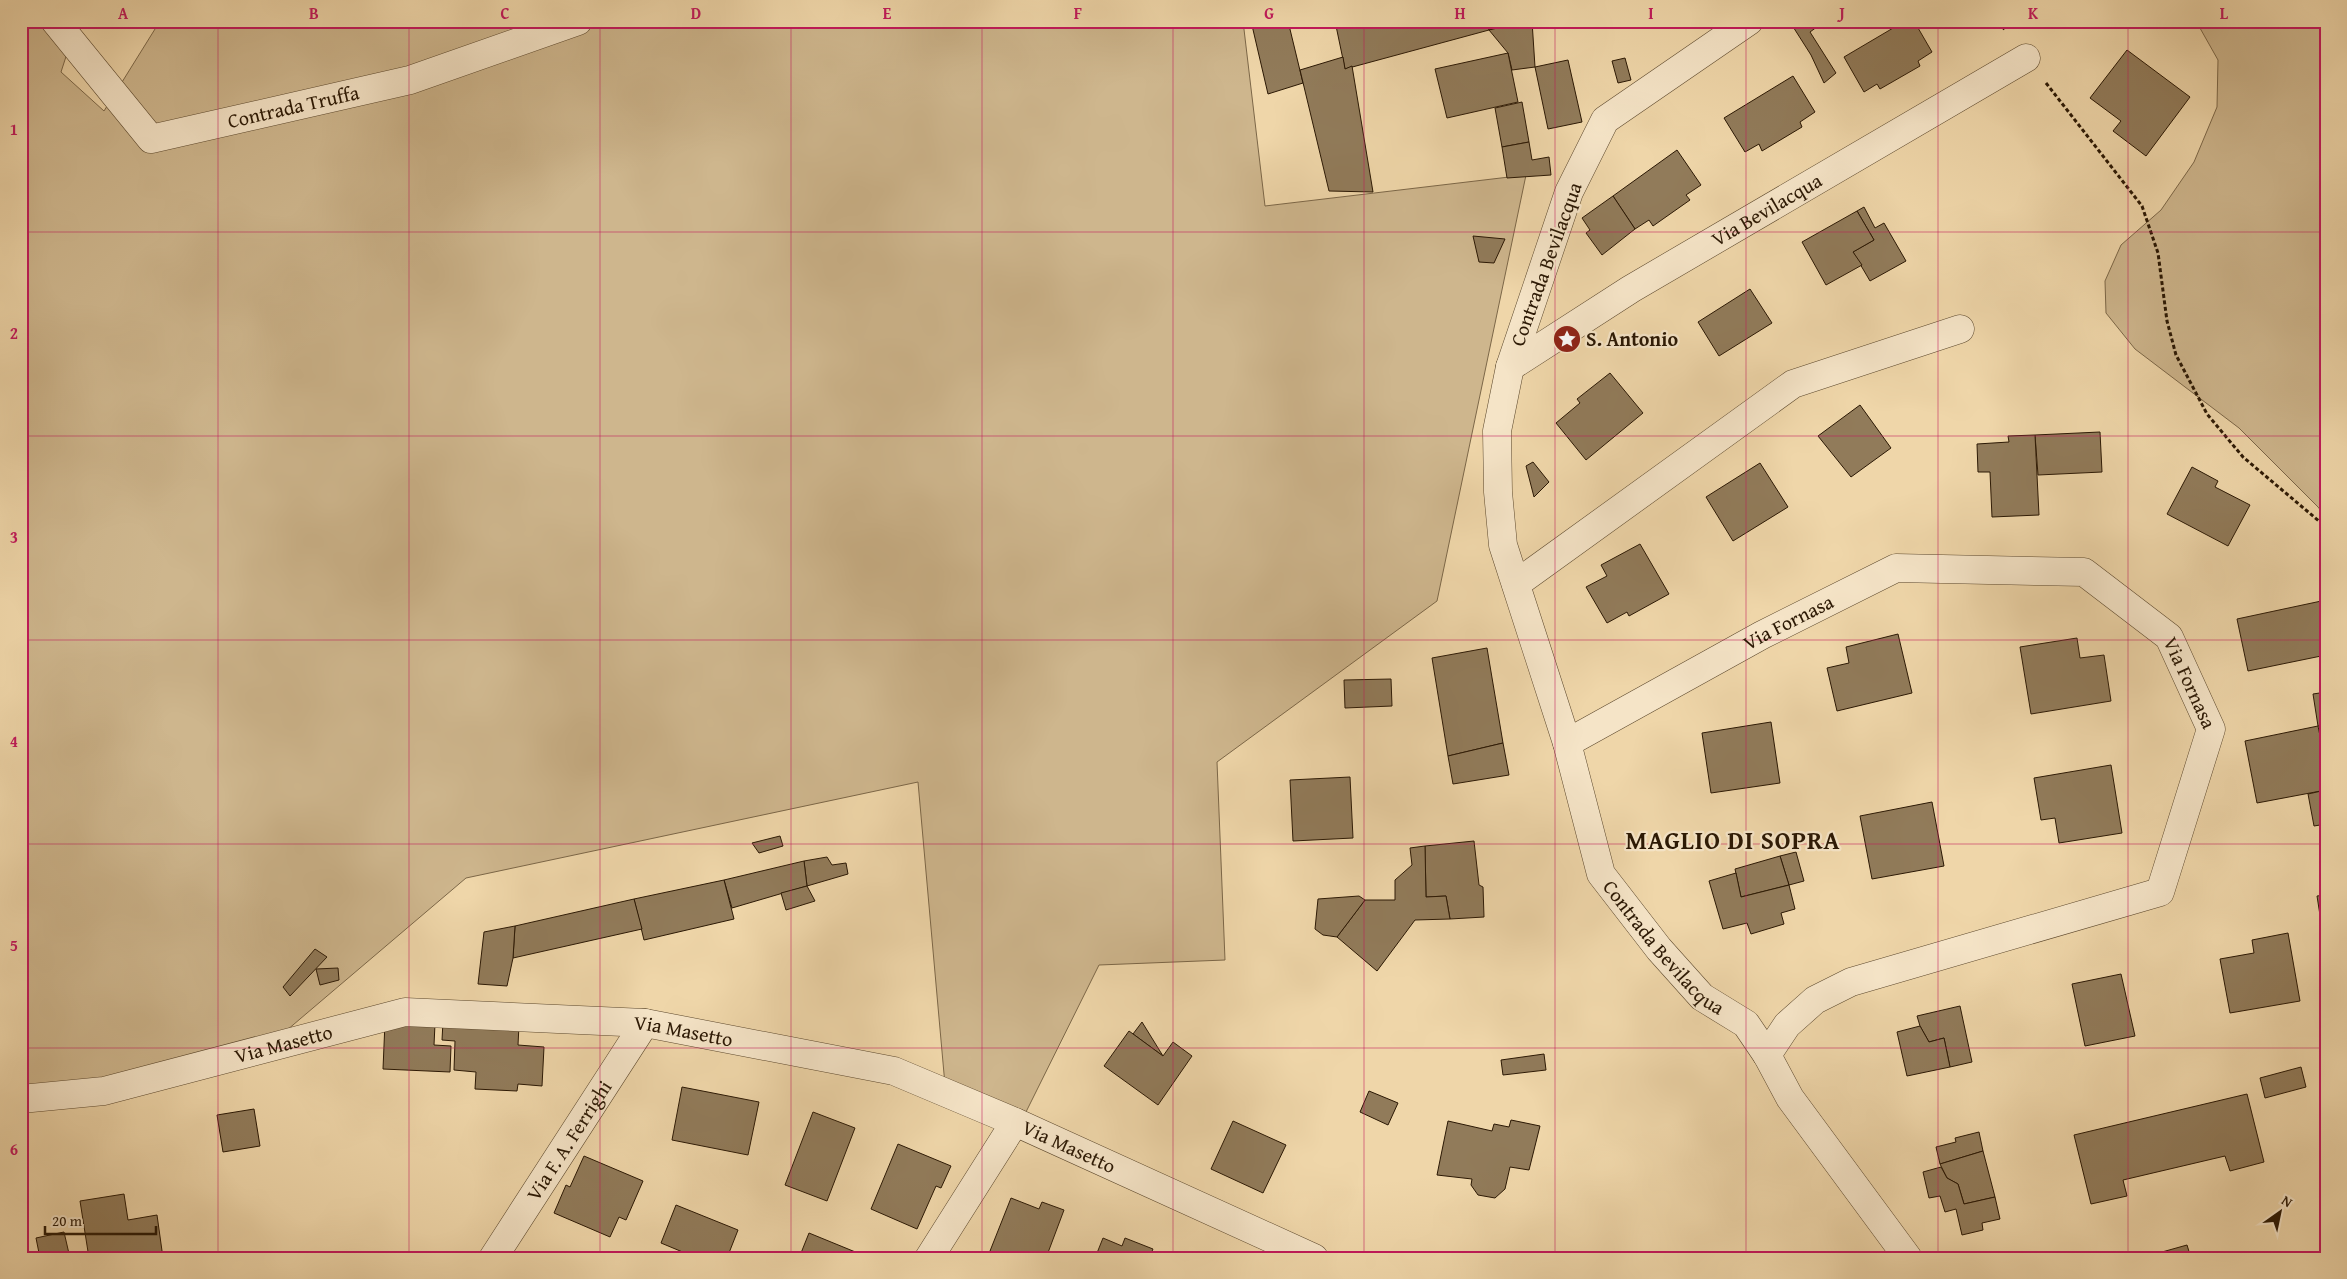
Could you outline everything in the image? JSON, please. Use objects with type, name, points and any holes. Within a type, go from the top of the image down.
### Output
[{"type":"street","name":"Contrada Truffa","points":[[55,21],[151,139],[410,80],[578,21]]},
{"type":"street","name":"Contrada Bevilacqua","points":[[1749,21],[1605,120],[1569,192],[1510,367],[1497,431],[1498,492],[1503,545],[1566,743],[1601,874],[1659,949],[1702,997],[1746,1024],[1767,1055],[1790,1098],[1908,1258]]},
{"type":"street","name":"Via Bevilacqua","points":[[1510,367],[1631,289],[2026,58]]},
{"type":"street","points":[[1516,584],[1793,384],[1960,329]]},
{"type":"street","name":"Via Fornasa","points":[[1566,743],[1762,634],[1896,568],[2084,572],[2169,637],[2211,729],[2160,892],[1850,982],[1815,1000],[1787,1024],[1767,1055]]},
{"type":"street","name":"Via Masetto","points":[[21,1099],[104,1092],[405,1012],[646,1023],[894,1071],[1015,1122],[1314,1258]]},
{"type":"street","name":"Via F. A. Ferrighi","points":[[493,1258],[646,1023]]},
{"type":"street","points":[[929,1258],[1015,1122]]},
{"type":"path","points":[[1998,21],[2142,206],[2158,253],[2167,321],[2176,355],[2207,414],[2243,457],[2326,528]]},
{"type":"shaded area","points":[[21,21],[66,21],[72,38],[61,72],[104,111],[160,21],[1243,21],[1265,206],[1526,175],[1437,601],[1217,762],[1225,960],[1099,965],[1022,1120],[945,1085],[918,782],[466,878],[260,1053],[21,1097]]},
{"type":"shaded area","points":[[2196,21],[2326,21],[2326,517],[2239,428],[2135,349],[2106,313],[2105,281],[2121,245],[2161,210],[2194,162],[2217,107],[2218,60]]},
{"type":"building","points":[[1251,21],[1288,21],[1303,83],[1268,94]]},
{"type":"building","points":[[1335,21],[1487,21],[1489,30],[1345,69]]},
{"type":"building","points":[[1487,21],[1527,21],[1489,30]]},
{"type":"building","points":[[1532,21],[1535,67],[1512,70],[1508,53],[1489,30]]},
{"type":"building","points":[[1825,21],[1810,32],[1836,73],[1824,83],[1811,55],[1790,22]]},
{"type":"building","points":[[1905,21],[1914,21],[1932,52],[1918,61],[1920,66],[1880,89],[1877,84],[1864,92],[1844,57]]},
{"type":"building","points":[[2127,50],[2190,97],[2146,156],[2113,131],[2121,121],[2090,98]]},
{"type":"building","points":[[1508,53],[1518,102],[1447,118],[1435,69]]},
{"type":"building","points":[[1343,57],[1345,69],[1352,66],[1373,192],[1329,191],[1300,70]]},
{"type":"building","points":[[1625,58],[1631,80],[1618,83],[1612,61]]},
{"type":"building","points":[[1568,60],[1582,122],[1548,129],[1535,67]]},
{"type":"building","points":[[1793,76],[1815,112],[1800,122],[1802,127],[1762,151],[1759,144],[1745,152],[1724,118]]},
{"type":"building","points":[[1522,102],[1529,142],[1502,147],[1495,108]]},
{"type":"building","points":[[1529,142],[1532,160],[1549,157],[1551,175],[1507,178],[1502,147]]},
{"type":"building","points":[[1677,150],[1701,185],[1686,195],[1690,200],[1653,226],[1649,220],[1635,229],[1613,196]]},
{"type":"building","points":[[1613,196],[1635,229],[1602,255],[1586,233],[1590,230],[1582,218]]},
{"type":"building","points":[[1864,207],[1875,228],[1884,223],[1906,261],[1870,281],[1853,252],[1874,240],[1857,211]]},
{"type":"building","points":[[1857,211],[1874,240],[1853,252],[1862,265],[1826,285],[1802,242]]},
{"type":"building","points":[[1473,236],[1505,239],[1494,263],[1479,262]]},
{"type":"building","points":[[1750,289],[1772,323],[1719,356],[1698,322]]},
{"type":"building","points":[[1610,373],[1643,413],[1586,460],[1556,423],[1580,403],[1577,399]]},
{"type":"building","points":[[1860,405],[1891,448],[1851,477],[1818,436]]},
{"type":"building","points":[[2100,432],[2102,472],[2038,475],[2035,435]]},
{"type":"building","points":[[2035,435],[2039,515],[1992,517],[1990,472],[1978,472],[1977,444],[2009,442],[2008,436]]},
{"type":"building","points":[[1533,462],[1549,482],[1534,497],[1526,466]]},
{"type":"building","points":[[1760,463],[1788,507],[1733,541],[1706,497]]},
{"type":"building","points":[[2192,467],[2218,481],[2215,487],[2250,505],[2228,546],[2167,514]]},
{"type":"building","points":[[1640,544],[1669,594],[1629,616],[1627,612],[1607,623],[1586,587],[1607,576],[1601,565]]},
{"type":"building","points":[[2326,600],[2326,655],[2248,671],[2237,619]]},
{"type":"building","points":[[1898,634],[1912,693],[1837,711],[1827,668],[1849,663],[1846,647]]},
{"type":"building","points":[[2077,638],[2080,658],[2104,655],[2111,701],[2031,714],[2020,647]]},
{"type":"building","points":[[1487,648],[1503,743],[1448,756],[1432,658]]},
{"type":"building","points":[[1391,679],[1392,706],[1345,708],[1344,680]]},
{"type":"building","points":[[2326,692],[2326,726],[2318,726],[2313,694]]},
{"type":"building","points":[[1771,722],[1780,783],[1711,793],[1702,733]]},
{"type":"building","points":[[2318,726],[2326,766],[2326,790],[2257,803],[2245,741]]},
{"type":"building","points":[[1503,743],[1509,775],[1453,784],[1448,756]]},
{"type":"building","points":[[2111,765],[2122,833],[2059,843],[2055,818],[2041,820],[2034,778]]},
{"type":"building","points":[[1350,777],[1353,838],[1293,841],[1290,780]]},
{"type":"building","points":[[2326,790],[2326,824],[2314,826],[2308,794]]},
{"type":"building","points":[[1932,802],[1944,866],[1872,879],[1860,816]]},
{"type":"building","points":[[780,836],[783,846],[759,853],[752,843]]},
{"type":"building","points":[[1474,841],[1479,885],[1483,887],[1484,917],[1450,919],[1446,896],[1426,897],[1425,846]]},
{"type":"building","points":[[1425,846],[1426,897],[1446,896],[1450,919],[1415,920],[1377,971],[1337,937],[1365,900],[1395,900],[1395,880],[1412,865],[1410,848]]},
{"type":"building","points":[[1796,852],[1804,881],[1789,885],[1780,856]]},
{"type":"building","points":[[1780,856],[1789,885],[1741,897],[1735,869]]},
{"type":"building","points":[[827,857],[832,865],[846,863],[848,874],[807,886],[804,861]]},
{"type":"building","points":[[804,861],[807,886],[732,908],[724,880]]},
{"type":"building","points":[[1736,873],[1741,897],[1789,885],[1795,909],[1781,913],[1784,924],[1751,934],[1747,923],[1723,929],[1709,881]]},
{"type":"building","points":[[724,880],[734,919],[644,940],[634,899]]},
{"type":"building","points":[[807,886],[815,901],[786,910],[781,893]]},
{"type":"building","points":[[2326,895],[2326,941],[2324,941],[2317,896]]},
{"type":"building","points":[[1359,896],[1365,900],[1337,937],[1323,935],[1315,929],[1318,899]]},
{"type":"building","points":[[634,899],[642,929],[513,958],[515,926]]},
{"type":"building","points":[[515,926],[513,958],[507,986],[478,984],[484,932]]},
{"type":"building","points":[[2288,933],[2300,1001],[2230,1013],[2220,959],[2254,953],[2252,940]]},
{"type":"building","points":[[315,949],[327,957],[290,996],[283,987]]},
{"type":"building","points":[[338,968],[339,980],[320,985],[316,969]]},
{"type":"building","points":[[2121,974],[2135,1036],[2085,1046],[2072,984]]},
{"type":"building","points":[[1960,1006],[1972,1062],[1950,1067],[1944,1038],[1929,1042],[1917,1016]]},
{"type":"building","points":[[443,1021],[519,1025],[518,1045],[544,1047],[542,1086],[518,1084],[517,1091],[475,1089],[476,1072],[454,1070],[455,1041],[442,1040]]},
{"type":"building","points":[[385,1022],[435,1024],[434,1045],[451,1046],[450,1072],[383,1069]]},
{"type":"building","points":[[1142,1022],[1163,1056],[1133,1034]]},
{"type":"building","points":[[1920,1026],[1929,1042],[1944,1038],[1950,1067],[1907,1076],[1897,1032]]},
{"type":"building","points":[[1129,1031],[1163,1056],[1173,1042],[1192,1056],[1158,1105],[1104,1066]]},
{"type":"building","points":[[1544,1054],[1546,1070],[1503,1075],[1501,1060]]},
{"type":"building","points":[[2301,1067],[2306,1087],[2265,1098],[2260,1078]]},
{"type":"building","points":[[682,1087],[759,1102],[748,1155],[672,1140]]},
{"type":"building","points":[[1369,1091],[1398,1103],[1388,1125],[1360,1112]]},
{"type":"building","points":[[2247,1094],[2264,1162],[2230,1171],[2225,1156],[2123,1180],[2127,1196],[2091,1204],[2074,1135]]},
{"type":"building","points":[[254,1109],[260,1146],[223,1152],[217,1115]]},
{"type":"building","points":[[813,1112],[855,1128],[827,1201],[785,1185]]},
{"type":"building","points":[[1511,1120],[1540,1126],[1529,1170],[1510,1167],[1505,1189],[1495,1198],[1478,1195],[1471,1185],[1472,1179],[1437,1175],[1448,1121],[1492,1131],[1494,1124],[1509,1127]]},
{"type":"building","points":[[1233,1121],[1286,1145],[1263,1193],[1211,1169]]},
{"type":"building","points":[[1979,1132],[1983,1151],[1940,1164],[1936,1147],[1956,1142],[1955,1138]]},
{"type":"building","points":[[898,1144],[951,1166],[941,1188],[936,1186],[917,1229],[871,1209]]},
{"type":"building","points":[[1983,1151],[1995,1197],[1964,1204],[1958,1184],[1947,1178],[1940,1164]]},
{"type":"building","points":[[584,1156],[643,1181],[626,1220],[619,1217],[610,1237],[554,1213],[566,1185],[570,1187]]},
{"type":"building","points":[[1941,1167],[1947,1178],[1958,1184],[1964,1204],[1995,1197],[2000,1219],[1982,1223],[1983,1230],[1962,1235],[1956,1209],[1945,1212],[1940,1196],[1929,1198],[1923,1172]]},
{"type":"building","points":[[124,1194],[128,1220],[157,1215],[163,1258],[89,1258],[80,1201]]},
{"type":"building","points":[[1011,1198],[1039,1209],[1042,1202],[1064,1210],[1046,1258],[1009,1258],[990,1251]]},
{"type":"building","points":[[676,1205],[738,1230],[727,1258],[697,1258],[661,1243]]},
{"type":"building","points":[[64,1232],[70,1258],[40,1258],[36,1238]]},
{"type":"building","points":[[809,1233],[870,1258],[799,1258]]},
{"type":"building","points":[[1103,1238],[1122,1246],[1125,1238],[1153,1249],[1149,1258],[1095,1258]]},
{"type":"building","points":[[2187,1245],[2191,1258],[2164,1258],[2162,1252]]},
{"type":"place","name":"S. Antonio","points":[[1567,339]]},
{"type":"district","name":"MAGLIO DI SOPRA","points":[[1733,840]]}]
